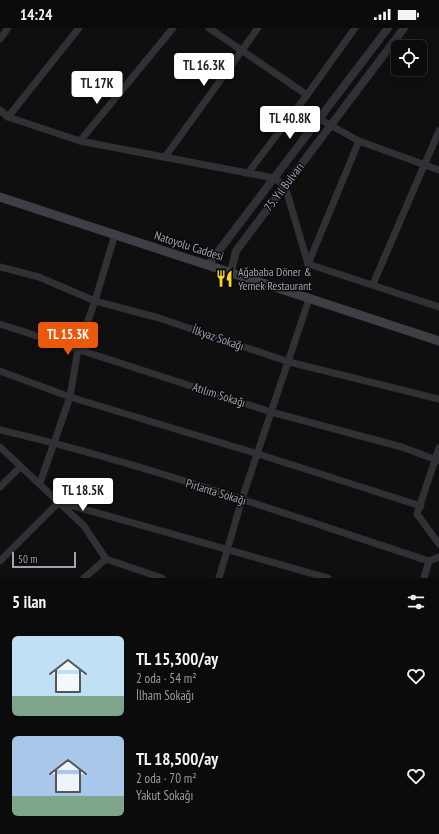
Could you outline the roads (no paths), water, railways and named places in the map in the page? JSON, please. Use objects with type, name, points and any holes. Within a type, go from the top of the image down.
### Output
[{"type":"main road","name":"Natoyolu Caddesi","points":[[0,197],[208,264],[439,342]]},
{"type":"street","points":[[0,38],[8,28]]},
{"type":"street","points":[[8,117],[79,28]]},
{"type":"street","points":[[80,141],[173,28]]},
{"type":"street","points":[[209,28],[307,95]]},
{"type":"street","points":[[165,157],[258,28]]},
{"type":"street","points":[[248,173],[355,28]]},
{"type":"street","name":"75. Yıl Bulvarı","points":[[208,264],[388,28]]},
{"type":"street","name":"75. Yıl Bulvarı","points":[[231,272],[236,251],[404,28]]},
{"type":"street","points":[[0,110],[8,117],[80,141],[274,178],[285,186],[308,264]]},
{"type":"street","points":[[319,119],[359,141],[439,170]]},
{"type":"street","points":[[373,284],[439,131]]},
{"type":"street","points":[[308,264],[359,141]]},
{"type":"street","points":[[40,483],[70,397],[78,349],[95,301],[115,234]]},
{"type":"street","points":[[308,264],[373,284],[439,307]]},
{"type":"street","name":"İlkyaz Sokağı","points":[[0,267],[39,277],[95,301],[159,318],[289,362],[439,399]]},
{"type":"street","points":[[219,578],[242,500],[309,299]]},
{"type":"street","name":"Atılım Sokağı","points":[[0,324],[271,412],[402,447],[438,460]]},
{"type":"street","points":[[0,371],[70,397],[258,454],[421,506]]},
{"type":"street","name":"Pırlanta Sokağı","points":[[0,430],[54,443],[242,500],[429,561]]},
{"type":"street","points":[[0,447],[20,468],[40,483],[84,526],[106,559],[162,578]]},
{"type":"street","points":[[438,542],[417,514],[438,460],[439,448]]},
{"type":"street","points":[[0,488],[20,468]]},
{"type":"street","points":[[59,502],[227,551],[328,578]]},
{"type":"street","points":[[0,561],[59,502]]},
{"type":"street","points":[[424,578],[429,561],[439,557]]},
{"type":"street","points":[[84,578],[106,559]]},
{"type":"place","name":"Ağababa Döner & Yemek Restaurant","points":[[225,279]]}]
